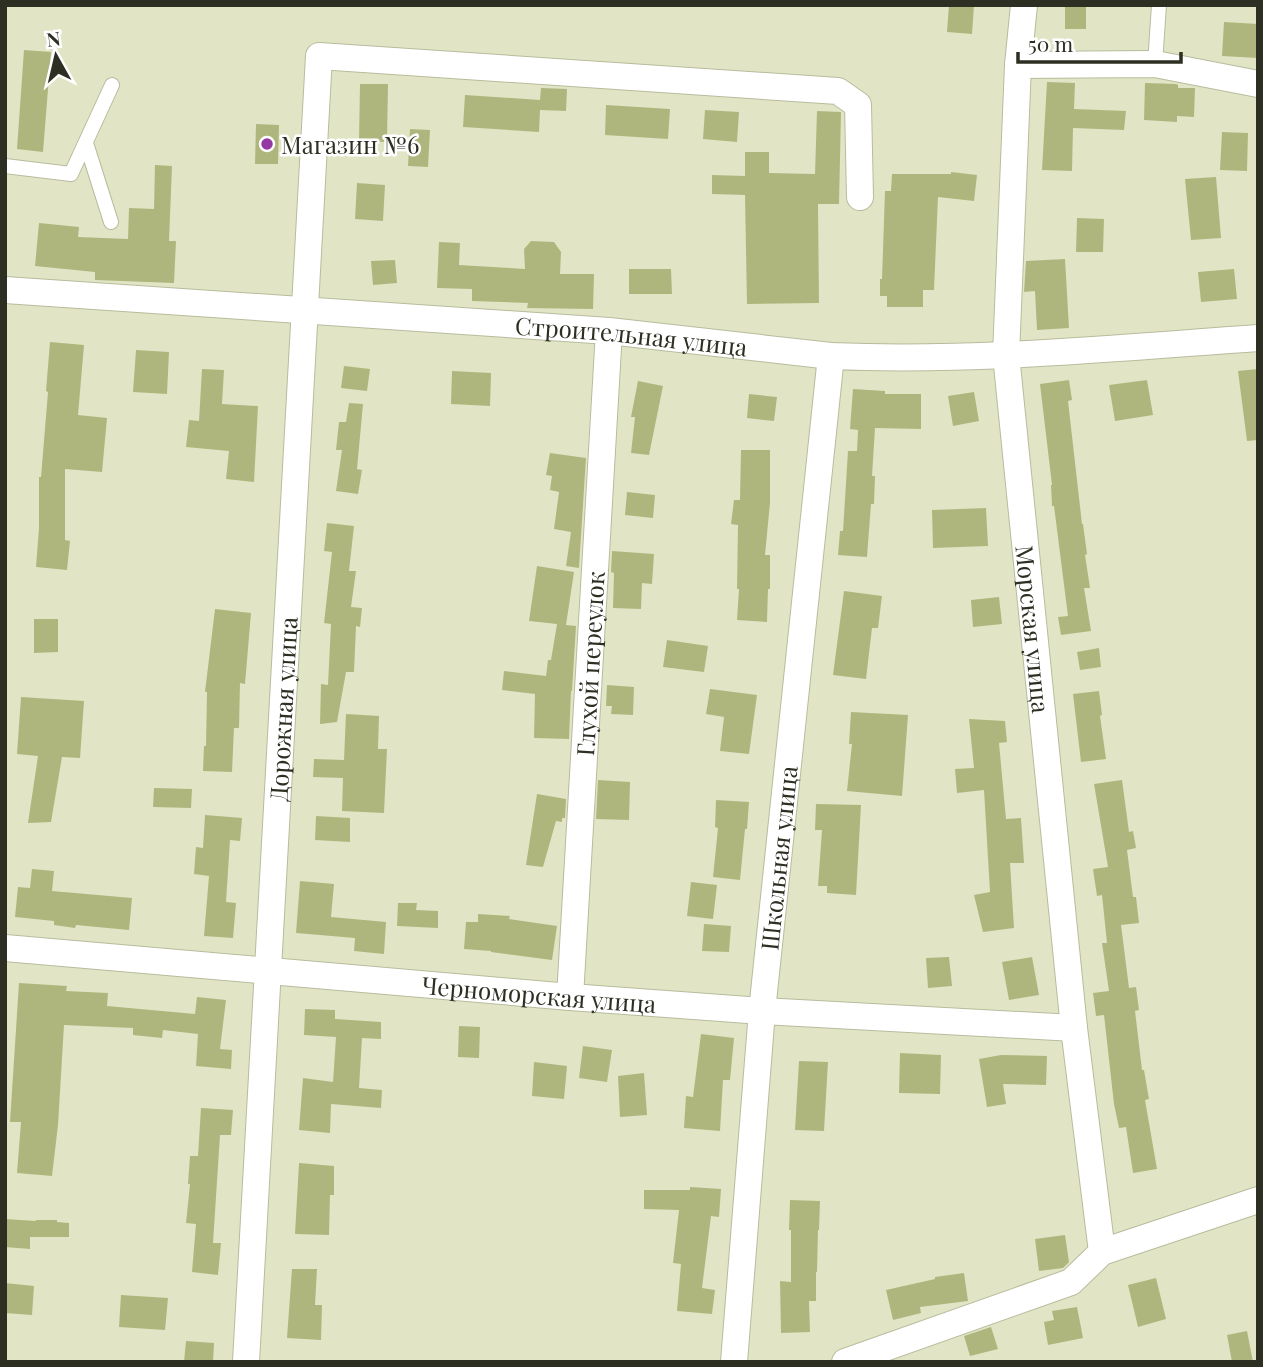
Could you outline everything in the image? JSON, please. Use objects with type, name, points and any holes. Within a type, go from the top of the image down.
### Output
[{"type":"street","name":"Морская улица","points":[[1024,5],[1018,65],[1006,355],[1074,1028],[1102,1252]]},
{"type":"street","name":"Дорожная улица","points":[[246,1362],[320,55],[838,90],[858,105],[860,197]]},
{"type":"street","points":[[1018,65],[1154,64],[1258,84]]},
{"type":"street","name":"Строительная улица","points":[[5,290],[609,331],[831,356],[1006,355],[1258,338]]},
{"type":"street","name":"Глухой переулок","points":[[570,997],[609,331]]},
{"type":"street","name":"Школьная улица","points":[[734,1362],[762,1011],[831,356]]},
{"type":"street","name":"Черноморская улица","points":[[5,948],[570,997],[762,1011],[1074,1028]]},
{"type":"street","points":[[845,1362],[1071,1282],[1102,1252],[1258,1200]]},
{"type":"lane","points":[[1154,64],[1159,5]]},
{"type":"lane","points":[[5,166],[71,174],[112,85]]},
{"type":"lane","points":[[86,143],[111,222]]},
{"type":"building","points":[[949,5],[974,5],[972,34],[947,32]]},
{"type":"building","points":[[1065,5],[1086,5],[1086,29],[1065,29]]},
{"type":"building","points":[[1224,22],[1258,24],[1258,58],[1222,56]]},
{"type":"building","points":[[24,50],[51,52],[43,152],[17,149]]},
{"type":"building","points":[[1047,82],[1075,83],[1074,109],[1126,111],[1124,130],[1073,128],[1072,171],[1042,170]]},
{"type":"building","points":[[1145,83],[1195,88],[1194,117],[1177,116],[1177,122],[1144,120]]},
{"type":"building","points":[[360,84],[388,84],[387,142],[359,141]]},
{"type":"building","points":[[541,88],[567,89],[566,111],[540,110],[539,132],[463,127],[465,95],[540,100]]},
{"type":"building","points":[[606,105],[670,109],[668,139],[605,135]]},
{"type":"building","points":[[705,110],[739,112],[737,142],[703,139]]},
{"type":"building","points":[[817,111],[841,112],[839,204],[818,204],[819,303],[747,304],[745,195],[712,194],[712,175],[745,176],[745,152],[769,152],[769,173],[815,174]]},
{"type":"building","name":"Магазин №6","points":[[256,124],[279,125],[278,164],[255,164]]},
{"type":"building","points":[[410,129],[430,130],[428,167],[408,166]]},
{"type":"building","points":[[1222,132],[1248,133],[1247,171],[1220,170]]},
{"type":"building","points":[[155,165],[172,166],[169,241],[176,241],[174,283],[95,280],[95,272],[35,266],[39,223],[79,227],[78,237],[128,239],[129,208],[154,209]]},
{"type":"building","points":[[951,172],[977,175],[974,201],[938,197],[934,290],[923,290],[923,307],[887,307],[887,296],[880,296],[880,279],[885,191],[891,191],[892,174]]},
{"type":"building","points":[[1216,177],[1221,238],[1191,240],[1185,179]]},
{"type":"building","points":[[357,183],[385,185],[383,221],[355,219]]},
{"type":"building","points":[[1077,218],[1104,219],[1103,252],[1076,252]]},
{"type":"building","points":[[531,241],[554,242],[561,252],[560,274],[594,274],[593,309],[527,308],[528,303],[472,301],[472,289],[437,288],[439,242],[460,243],[459,265],[525,269],[524,249]]},
{"type":"building","points":[[1065,259],[1069,328],[1037,330],[1035,291],[1024,292],[1026,261]]},
{"type":"building","points":[[395,260],[397,283],[373,285],[371,261]]},
{"type":"building","points":[[629,269],[671,269],[672,294],[629,294]]},
{"type":"building","points":[[1234,269],[1237,299],[1201,302],[1198,272]]},
{"type":"building","points":[[50,342],[84,345],[78,415],[107,418],[102,472],[65,469],[65,540],[70,541],[67,570],[36,567],[39,477]]},
{"type":"building","points":[[136,350],[169,352],[167,394],[133,392]]},
{"type":"building","points":[[344,366],[370,369],[367,391],[341,388]]},
{"type":"building","points":[[202,369],[224,370],[222,404],[258,406],[254,482],[226,479],[229,451],[186,447],[189,420],[199,421]]},
{"type":"building","points":[[1258,369],[1258,440],[1247,441],[1238,371]]},
{"type":"building","points":[[452,371],[491,373],[490,406],[451,404]]},
{"type":"building","points":[[1069,380],[1072,400],[1068,401],[1090,588],[1084,588],[1091,631],[1061,635],[1058,617],[1068,616],[1052,506],[1040,384]]},
{"type":"building","points":[[1147,380],[1153,415],[1115,421],[1109,385]]},
{"type":"building","points":[[638,381],[663,386],[649,455],[631,453],[635,417],[631,417]]},
{"type":"building","points":[[853,389],[885,391],[885,394],[921,394],[921,429],[875,428],[872,476],[875,476],[874,504],[871,504],[867,557],[838,555],[840,531],[843,531],[848,451],[857,451],[858,430],[850,429]]},
{"type":"building","points":[[974,392],[979,421],[953,426],[948,396]]},
{"type":"building","points":[[749,394],[777,397],[774,421],[747,418]]},
{"type":"building","points":[[349,403],[363,404],[357,469],[362,470],[358,494],[336,491],[342,450],[336,450],[339,422],[346,422]]},
{"type":"building","points":[[741,450],[770,450],[770,503],[765,555],[770,555],[767,622],[737,620],[738,525],[731,524],[734,500],[740,500]]},
{"type":"building","points":[[550,453],[586,458],[579,568],[566,566],[571,532],[554,529],[559,492],[550,490],[552,476],[546,475]]},
{"type":"building","points":[[627,492],[655,495],[653,518],[625,515]]},
{"type":"building","points":[[986,508],[988,546],[933,548],[932,510]]},
{"type":"building","points":[[327,523],[354,526],[349,571],[356,571],[351,607],[362,608],[360,627],[356,626],[354,672],[346,672],[337,722],[320,724],[321,684],[328,685],[331,624],[324,623],[332,552],[324,551]]},
{"type":"building","points":[[612,551],[654,554],[652,584],[642,583],[641,609],[613,608]]},
{"type":"building","points":[[537,566],[574,572],[566,625],[576,626],[569,739],[534,738],[535,694],[502,690],[504,671],[546,676],[548,660],[551,660],[557,624],[529,621]]},
{"type":"building","points":[[844,591],[882,596],[878,628],[872,628],[866,679],[833,675]]},
{"type":"building","points":[[999,597],[1002,624],[973,627],[971,600]]},
{"type":"building","points":[[215,609],[251,613],[245,684],[240,683],[239,728],[234,728],[232,772],[203,771],[206,746],[205,692]]},
{"type":"building","points":[[34,619],[58,619],[58,652],[34,653]]},
{"type":"building","points":[[667,640],[708,646],[704,672],[663,667]]},
{"type":"building","points":[[1099,648],[1101,667],[1080,670],[1077,652]]},
{"type":"building","points":[[607,685],[634,687],[633,715],[611,714],[612,706],[606,706]]},
{"type":"building","points":[[710,689],[757,695],[749,754],[720,751],[724,717],[706,714]]},
{"type":"building","points":[[1099,691],[1106,759],[1081,762],[1073,694]]},
{"type":"building","points":[[21,697],[84,701],[80,758],[62,757],[51,822],[28,823],[38,756],[17,754]]},
{"type":"building","points":[[851,712],[908,715],[902,796],[847,791],[852,744],[849,744]]},
{"type":"building","points":[[346,714],[379,716],[378,749],[387,749],[384,813],[342,811],[343,778],[313,777],[314,759],[344,760]]},
{"type":"building","points":[[969,719],[1005,721],[1007,742],[999,743],[1006,819],[1021,818],[1024,863],[1010,863],[1014,928],[983,932],[974,895],[990,892],[984,790],[957,793],[955,769],[974,768]]},
{"type":"building","points":[[598,780],[630,782],[629,820],[596,819]]},
{"type":"building","points":[[1122,780],[1129,832],[1133,831],[1136,848],[1127,850],[1139,923],[1121,925],[1129,988],[1136,987],[1139,1010],[1135,1011],[1142,1070],[1149,1099],[1145,1100],[1157,1169],[1133,1173],[1126,1127],[1119,1128],[1114,1104],[1104,1015],[1096,1016],[1093,993],[1109,991],[1102,943],[1107,943],[1102,895],[1097,896],[1093,869],[1108,867],[1094,784]]},
{"type":"building","points":[[154,788],[192,789],[191,808],[153,807]]},
{"type":"building","points":[[537,794],[566,799],[565,818],[562,818],[562,822],[556,821],[543,867],[526,865]]},
{"type":"building","points":[[716,800],[749,802],[740,880],[713,877],[718,828],[715,827]]},
{"type":"building","points":[[816,804],[861,805],[856,895],[827,893],[827,886],[818,886],[822,830],[815,830]]},
{"type":"building","points":[[205,815],[242,818],[240,841],[230,840],[226,902],[236,903],[233,938],[204,936],[209,876],[194,874],[196,847],[203,848]]},
{"type":"building","points":[[316,816],[350,818],[350,842],[315,840]]},
{"type":"building","points":[[32,869],[54,871],[52,891],[132,898],[129,930],[76,925],[75,928],[54,925],[54,921],[15,917],[18,887],[30,888]]},
{"type":"building","points":[[300,881],[334,884],[331,917],[386,922],[384,954],[354,951],[355,938],[296,933]]},
{"type":"building","points":[[691,882],[717,885],[713,919],[687,916]]},
{"type":"building","points":[[398,903],[417,903],[416,910],[438,911],[438,928],[397,926]]},
{"type":"building","points":[[478,914],[510,916],[509,919],[557,926],[552,960],[464,949],[466,922],[478,922]]},
{"type":"building","points":[[704,924],[731,926],[729,952],[702,951]]},
{"type":"building","points":[[949,957],[952,986],[928,988],[926,958]]},
{"type":"building","points":[[1032,957],[1039,995],[1009,1000],[1002,962]]},
{"type":"building","points":[[19,983],[67,986],[66,991],[108,993],[107,1006],[195,1014],[197,997],[226,1000],[220,1049],[232,1050],[231,1069],[196,1066],[198,1034],[163,1030],[162,1038],[133,1035],[133,1028],[64,1025],[52,1176],[17,1173],[21,1122],[10,1122]]},
{"type":"building","points":[[305,1009],[335,1010],[335,1019],[381,1022],[381,1039],[362,1038],[359,1088],[382,1090],[381,1108],[331,1104],[330,1133],[299,1130],[303,1078],[333,1082],[336,1037],[304,1035]]},
{"type":"building","points":[[459,1026],[480,1027],[479,1058],[458,1057]]},
{"type":"building","points":[[701,1034],[734,1038],[730,1080],[723,1080],[720,1131],[684,1128],[686,1096],[693,1097]]},
{"type":"building","points":[[583,1046],[612,1050],[607,1082],[579,1078]]},
{"type":"building","points":[[900,1053],[941,1055],[940,1094],[899,1093]]},
{"type":"building","points":[[1001,1055],[1047,1056],[1046,1085],[1003,1084],[1006,1104],[987,1107],[979,1059]]},
{"type":"building","points":[[799,1061],[828,1062],[824,1131],[795,1130]]},
{"type":"building","points":[[534,1062],[567,1066],[564,1099],[532,1096]]},
{"type":"building","points":[[644,1073],[647,1115],[620,1117],[618,1076]]},
{"type":"building","points":[[201,1108],[233,1110],[231,1135],[220,1135],[213,1243],[221,1243],[218,1275],[192,1272],[196,1224],[186,1223],[190,1156],[198,1156]]},
{"type":"building","points":[[299,1163],[334,1166],[329,1235],[295,1234]]},
{"type":"building","points":[[690,1187],[721,1189],[719,1217],[711,1216],[702,1288],[715,1290],[712,1314],[677,1311],[681,1264],[673,1263],[679,1210],[644,1209],[644,1190],[690,1190]]},
{"type":"building","points":[[790,1200],[820,1201],[816,1301],[809,1301],[810,1332],[781,1333],[780,1281],[791,1282]]},
{"type":"building","points":[[5,1219],[57,1220],[69,1223],[69,1237],[30,1237],[30,1249],[5,1247]]},
{"type":"building","points":[[1065,1235],[1069,1262],[1063,1268],[1039,1271],[1035,1239]]},
{"type":"building","points":[[292,1269],[317,1269],[315,1305],[322,1305],[321,1340],[287,1338]]},
{"type":"building","points":[[964,1273],[968,1301],[920,1307],[921,1313],[893,1320],[886,1290],[935,1277]]},
{"type":"building","points":[[1156,1278],[1166,1319],[1138,1327],[1128,1285]]},
{"type":"building","points":[[5,1283],[34,1286],[32,1315],[5,1313]]},
{"type":"building","points":[[121,1295],[168,1298],[165,1330],[119,1327]]},
{"type":"building","points":[[1077,1307],[1083,1338],[1048,1345],[1044,1322],[1054,1320],[1052,1311]]},
{"type":"building","points":[[991,1327],[998,1349],[970,1356],[964,1336]]},
{"type":"building","points":[[1247,1331],[1253,1362],[1232,1362],[1227,1335]]},
{"type":"building","points":[[186,1341],[214,1343],[213,1362],[184,1362]]},
{"type":"place","name":"Магазин №6","points":[[267,144]]}]
